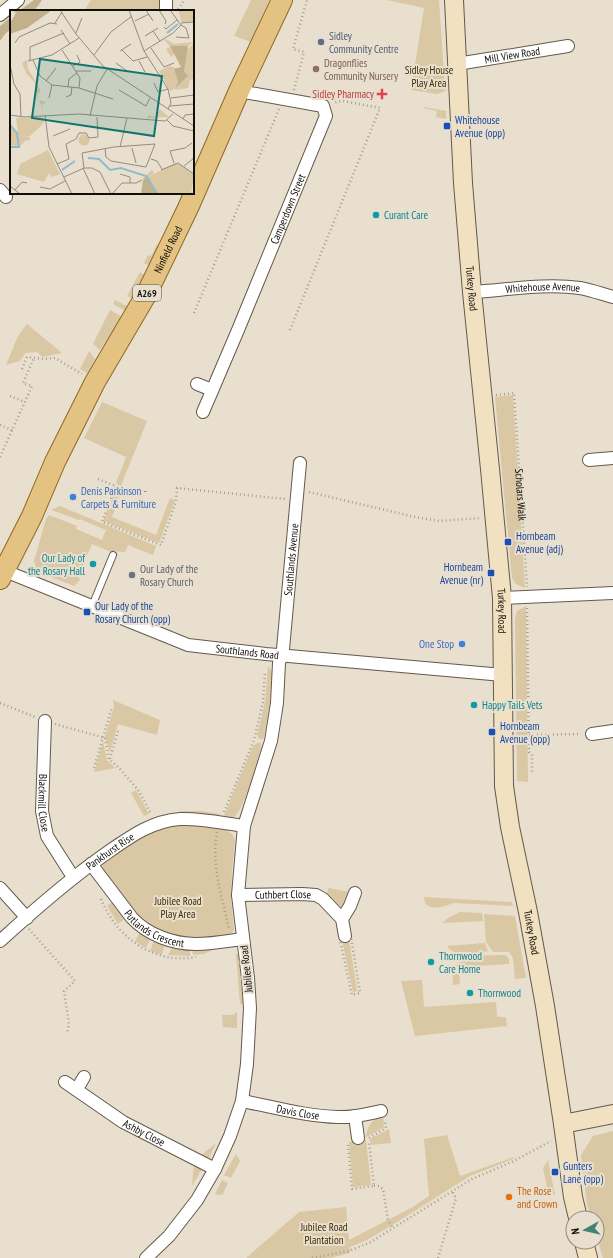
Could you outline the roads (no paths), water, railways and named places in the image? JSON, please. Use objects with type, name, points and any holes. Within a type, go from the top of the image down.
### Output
[{"type":"main road","name":"Ninfield Road","points":[[3,575],[32,516],[55,462],[95,382],[146,295],[182,222],[239,91],[282,0]]},
{"type":"street","points":[[0,15],[18,0]]},
{"type":"street","name":"Turkey Road","points":[[454,0],[463,182],[472,292],[502,598],[504,786],[510,827],[538,969],[572,1197],[576,1210]]},
{"type":"street","name":"Mill View Road","points":[[457,64],[568,46]]},
{"type":"street","name":"Camperdown Street","points":[[202,412],[238,330],[326,116],[323,106],[239,91]]},
{"type":"street","name":"Whitehouse Avenue","points":[[472,292],[564,286],[581,288],[613,296]]},
{"type":"street","points":[[197,384],[212,390]]},
{"type":"street","points":[[589,460],[613,458]]},
{"type":"street","name":"Southlands Avenue","points":[[281,655],[284,649],[300,463]]},
{"type":"street","name":"Southlands Road","points":[[3,575],[92,606],[188,645],[266,654],[503,675]]},
{"type":"street","points":[[502,598],[613,593]]},
{"type":"street","name":"Jubilee Road","points":[[146,1258],[169,1236],[197,1200],[214,1170],[230,1136],[242,1101],[247,1064],[250,1014],[248,978],[237,940],[238,895],[244,826],[271,741],[277,703],[281,655]]},
{"type":"street","name":"Blackmill Close","points":[[45,721],[42,811],[47,836],[74,877]]},
{"type":"street","points":[[587,734],[613,731]]},
{"type":"street","name":"Pankhurst Rise","points":[[0,941],[74,877],[140,831],[155,824],[179,819],[202,819],[244,826]]},
{"type":"street","name":"Putlands Crescent","points":[[91,864],[139,925],[159,936],[181,943],[197,944],[237,940]]},
{"type":"street","points":[[0,888],[24,919]]},
{"type":"street","points":[[345,936],[342,919],[350,906],[355,893]]},
{"type":"street","name":"Cuthbert Close","points":[[238,895],[316,895],[323,899],[342,919]]},
{"type":"street","points":[[77,1089],[84,1077]]},
{"type":"street","name":"Ashby Close","points":[[65,1082],[123,1122],[214,1170]]},
{"type":"street","name":"Davis Close","points":[[242,1101],[308,1115],[338,1117],[355,1116],[381,1111]]},
{"type":"street","points":[[563,1129],[613,1114]]},
{"type":"street","points":[[355,1116],[363,1138]]},
{"type":"lane","points":[[92,606],[113,555]]},
{"type":"place","name":"Sidley Community Centre","points":[[321,42]]},
{"type":"place","name":"Dragonflies Community Nursery","points":[[316,69]]},
{"type":"place","name":"Sidley Pharmacy","points":[[382,94]]},
{"type":"place","name":"Whitehouse Avenue (opp)","points":[[447,126]]},
{"type":"place","name":"Curant Care","points":[[376,215]]},
{"type":"place","name":"Denis Parkinson - Carpets & Furniture","points":[[73,497]]},
{"type":"place","name":"Hornbeam Avenue (adj)","points":[[508,542]]},
{"type":"place","name":"Our Lady of the Rosary Hall","points":[[93,564]]},
{"type":"place","name":"Hornbeam Avenue (nr)","points":[[491,573]]},
{"type":"place","name":"Our Lady of the Rosary Church","points":[[132,575]]},
{"type":"place","name":"Our Lady of the Rosary Church (opp)","points":[[87,612]]},
{"type":"place","name":"One Stop","points":[[462,644]]},
{"type":"place","name":"Happy Tails Vets","points":[[474,705]]},
{"type":"place","name":"Hornbeam Avenue (opp)","points":[[492,732]]},
{"type":"place","name":"Thornwood Care Home","points":[[431,962]]},
{"type":"place","name":"Thornwood","points":[[470,993]]},
{"type":"place","name":"Gunters Lane (opp)","points":[[555,1172]]},
{"type":"place","name":"The Rose and Crown","points":[[509,1197]]},
{"type":"park label","name":"Sidley House Play Area","points":[[429,76]]},
{"type":"park label","name":"Jubilee Road Play Area","points":[[178,907]]},
{"type":"park label","name":"Jubilee Road Plantation","points":[[324,1233]]}]
